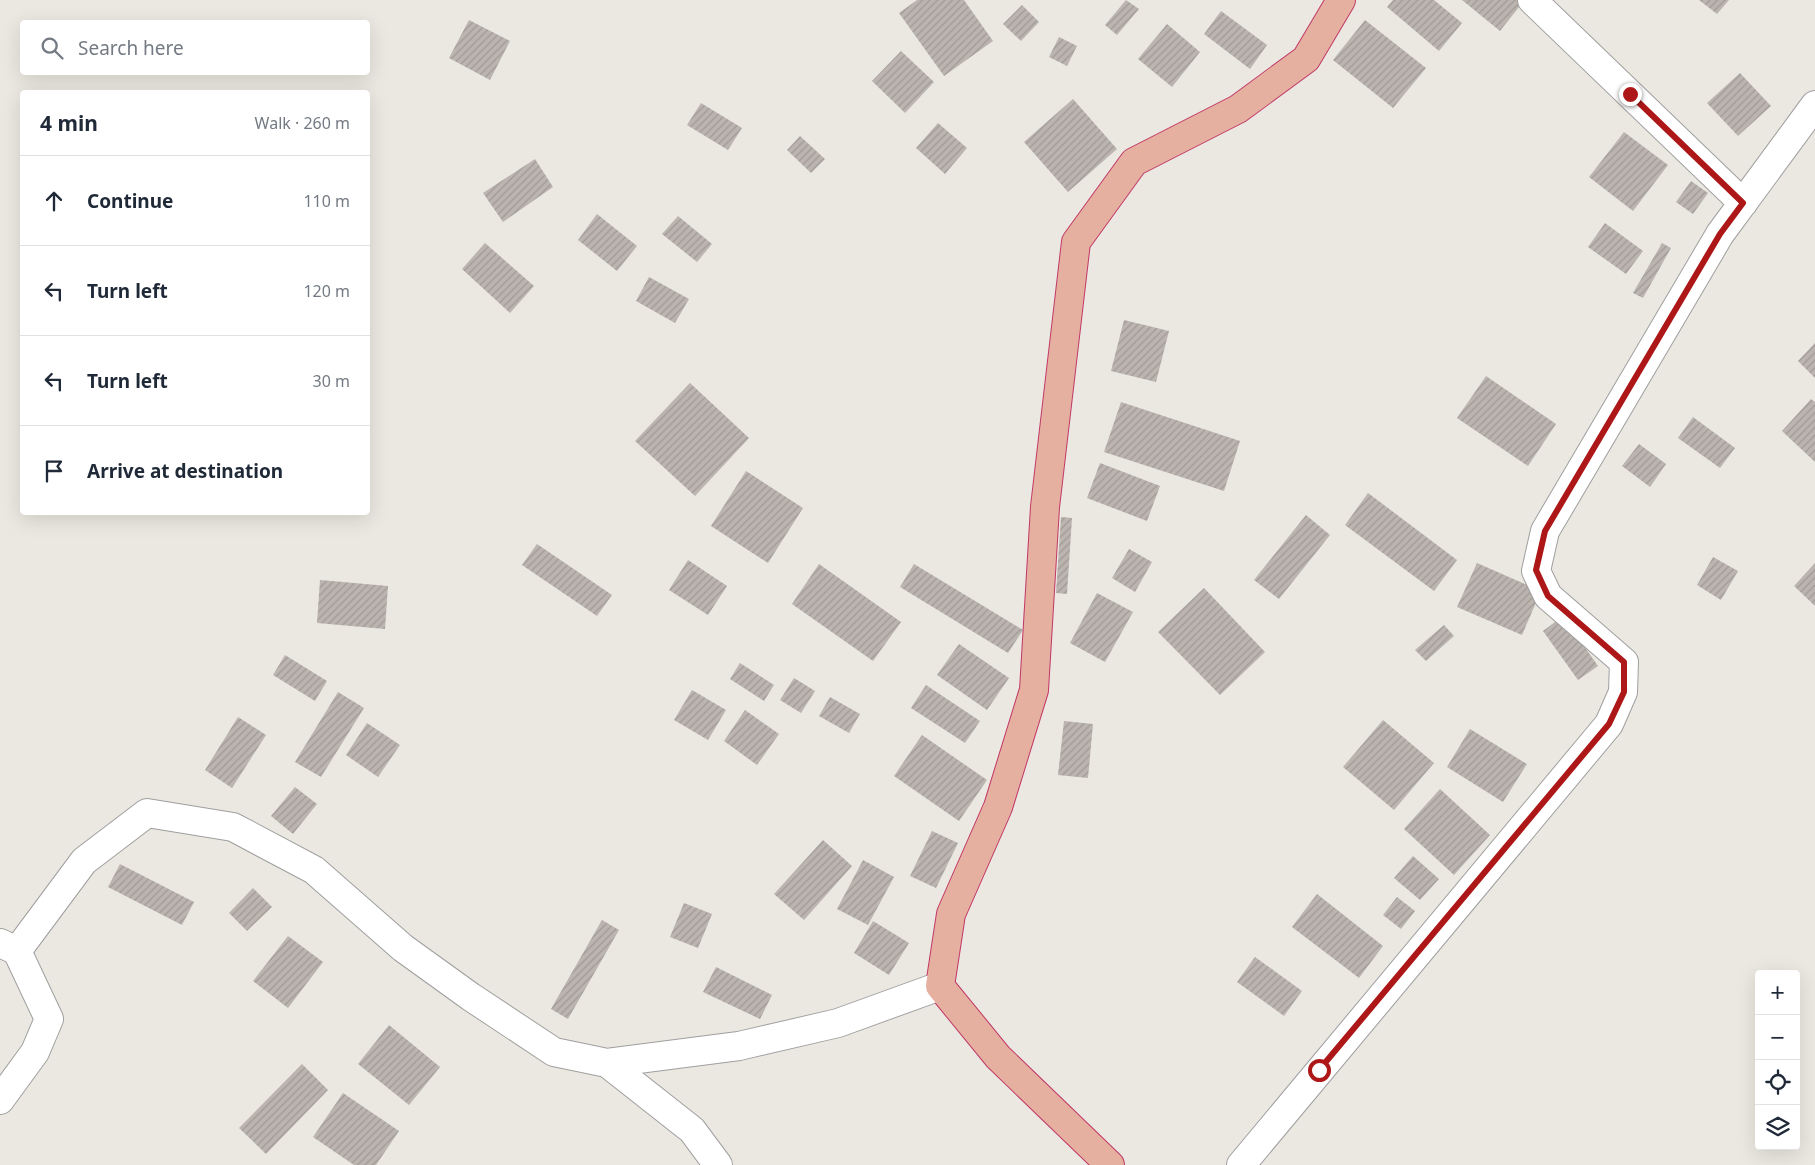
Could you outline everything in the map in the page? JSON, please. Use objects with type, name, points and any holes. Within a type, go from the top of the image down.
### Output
[{"type":"highway","points":[[1110,1165],[998,1057],[940,986],[951,914],[998,807],[1034,690],[1046,507],[1076,242],[1134,162],[1238,108],[1306,59],[1340,0]]},
{"type":"street","points":[[1532,0],[1743,203]]},
{"type":"street","points":[[1241,1165],[1609,724],[1624,692],[1624,662],[1548,596],[1536,570],[1545,531],[1720,234],[1815,105]]},
{"type":"street","points":[[0,1100],[35,1052],[49,1019],[9,947],[84,861],[147,813],[233,827],[314,870],[404,948],[471,997],[554,1052],[606,1063],[739,1046],[838,1023],[940,986]]},
{"type":"street","points":[[606,1063],[692,1130],[718,1165]]},
{"type":"building","points":[[917,0],[964,0],[993,41],[944,76],[899,13]]},
{"type":"building","points":[[1126,0],[1139,9],[1117,35],[1105,25]]},
{"type":"building","points":[[1393,0],[1434,0],[1462,23],[1439,51],[1387,7]]},
{"type":"building","points":[[1462,0],[1521,0],[1523,2],[1500,31]]},
{"type":"building","points":[[1699,0],[1729,0],[1717,14]]},
{"type":"building","points":[[1022,5],[1039,22],[1021,41],[1003,24]]},
{"type":"building","points":[[1221,11],[1267,45],[1250,69],[1204,34]]},
{"type":"building","points":[[469,20],[510,41],[490,80],[449,58]]},
{"type":"building","points":[[1365,20],[1426,68],[1393,108],[1333,60]]},
{"type":"building","points":[[1167,24],[1200,52],[1172,87],[1138,59]]},
{"type":"building","points":[[1059,37],[1077,46],[1067,66],[1049,57]]},
{"type":"building","points":[[901,51],[934,82],[905,113],[872,81]]},
{"type":"building","points":[[1740,73],[1771,106],[1738,136],[1707,103]]},
{"type":"building","points":[[1073,99],[1117,149],[1068,192],[1024,142]]},
{"type":"building","points":[[701,103],[742,128],[728,150],[687,125]]},
{"type":"building","points":[[938,123],[967,148],[945,174],[916,148]]},
{"type":"building","points":[[1624,132],[1668,165],[1633,211],[1589,177]]},
{"type":"building","points":[[800,136],[825,159],[811,173],[787,150]]},
{"type":"building","points":[[535,159],[553,187],[503,222],[483,193]]},
{"type":"building","points":[[1691,181],[1708,193],[1693,214],[1676,202]]},
{"type":"building","points":[[597,214],[637,246],[617,271],[578,240]]},
{"type":"building","points":[[678,216],[712,244],[697,262],[662,234]]},
{"type":"building","points":[[1605,223],[1643,251],[1626,274],[1588,247]]},
{"type":"building","points":[[485,243],[534,286],[510,313],[462,269]]},
{"type":"building","points":[[1662,243],[1671,248],[1643,298],[1633,293]]},
{"type":"building","points":[[649,277],[689,299],[675,323],[636,301]]},
{"type":"building","points":[[1124,320],[1169,331],[1156,382],[1111,371]]},
{"type":"building","points":[[1815,343],[1815,378],[1798,361]]},
{"type":"building","points":[[1486,376],[1556,424],[1528,466],[1457,418]]},
{"type":"building","points":[[690,383],[749,438],[695,496],[635,441]]},
{"type":"building","points":[[1811,399],[1815,402],[1815,462],[1782,431]]},
{"type":"building","points":[[1121,402],[1240,441],[1224,491],[1104,452]]},
{"type":"building","points":[[1693,417],[1735,448],[1720,468],[1678,438]]},
{"type":"building","points":[[1639,444],[1666,464],[1650,487],[1622,466]]},
{"type":"building","points":[[1100,463],[1160,486],[1147,521],[1087,498]]},
{"type":"building","points":[[746,471],[803,508],[768,563],[711,526]]},
{"type":"building","points":[[1368,493],[1457,560],[1434,591],[1345,525]]},
{"type":"building","points":[[1306,515],[1330,535],[1279,599],[1254,580]]},
{"type":"building","points":[[1061,517],[1072,518],[1067,594],[1056,593]]},
{"type":"building","points":[[537,544],[612,595],[597,616],[522,565]]},
{"type":"building","points":[[1129,549],[1152,562],[1135,592],[1112,578]]},
{"type":"building","points":[[1713,557],[1738,571],[1721,600],[1697,585]]},
{"type":"building","points":[[688,560],[727,586],[708,615],[669,590]]},
{"type":"building","points":[[1477,563],[1541,591],[1522,635],[1457,607]]},
{"type":"building","points":[[1815,563],[1815,606],[1794,586]]},
{"type":"building","points":[[819,564],[901,622],[873,661],[792,604]]},
{"type":"building","points":[[914,564],[1023,630],[1008,653],[900,587]]},
{"type":"building","points":[[320,580],[388,586],[385,629],[317,623]]},
{"type":"building","points":[[1204,588],[1265,652],[1220,695],[1158,632]]},
{"type":"building","points":[[1097,593],[1133,612],[1105,662],[1070,643]]},
{"type":"building","points":[[1563,616],[1598,666],[1578,680],[1543,631]]},
{"type":"building","points":[[1444,625],[1454,636],[1426,661],[1415,650]]},
{"type":"building","points":[[959,644],[1009,678],[987,710],[937,675]]},
{"type":"building","points":[[285,655],[327,681],[315,701],[273,675]]},
{"type":"building","points":[[740,663],[774,685],[764,701],[730,679]]},
{"type":"building","points":[[794,678],[815,691],[801,713],[780,700]]},
{"type":"building","points":[[926,685],[980,721],[965,743],[911,708]]},
{"type":"building","points":[[692,690],[726,710],[708,740],[674,720]]},
{"type":"building","points":[[338,692],[364,708],[321,777],[295,762]]},
{"type":"building","points":[[830,697],[860,714],[849,733],[819,716]]},
{"type":"building","points":[[745,710],[779,734],[757,765],[724,741]]},
{"type":"building","points":[[238,717],[266,735],[232,788],[205,770]]},
{"type":"building","points":[[1383,720],[1434,763],[1394,810],[1343,767]]},
{"type":"building","points":[[1064,721],[1093,724],[1088,778],[1058,775]]},
{"type":"building","points":[[367,723],[400,745],[378,777],[346,755]]},
{"type":"building","points":[[1470,729],[1527,764],[1503,802],[1447,767]]},
{"type":"building","points":[[922,735],[987,780],[959,821],[894,776]]},
{"type":"building","points":[[295,787],[317,804],[293,834],[271,816]]},
{"type":"building","points":[[1440,789],[1490,835],[1454,875],[1404,829]]},
{"type":"building","points":[[932,831],[958,843],[936,888],[910,876]]},
{"type":"building","points":[[823,840],[852,866],[804,920],[774,894]]},
{"type":"building","points":[[1413,856],[1439,879],[1420,900],[1394,878]]},
{"type":"building","points":[[863,860],[894,877],[868,925],[837,909]]},
{"type":"building","points":[[120,864],[194,902],[182,925],[108,887]]},
{"type":"building","points":[[253,888],[272,907],[247,931],[229,913]]},
{"type":"building","points":[[1317,894],[1383,946],[1359,978],[1292,927]]},
{"type":"building","points":[[1397,897],[1415,911],[1401,929],[1383,915]]},
{"type":"building","points":[[684,903],[712,914],[698,948],[670,937]]},
{"type":"building","points":[[602,920],[619,930],[568,1019],[551,1009]]},
{"type":"building","points":[[873,921],[909,943],[889,975],[854,953]]},
{"type":"building","points":[[288,936],[323,962],[288,1008],[253,981]]},
{"type":"building","points":[[1255,957],[1302,991],[1284,1016],[1237,982]]},
{"type":"building","points":[[716,967],[772,995],[760,1019],[703,992]]},
{"type":"building","points":[[389,1025],[440,1067],[409,1105],[358,1064]]},
{"type":"building","points":[[302,1064],[328,1090],[266,1154],[239,1128]]},
{"type":"building","points":[[343,1093],[399,1131],[376,1165],[354,1165],[313,1137]]},
{"type":"route","points":[[1319,1070],[1609,724],[1624,692],[1624,662],[1548,596],[1536,570],[1545,531],[1720,234],[1743,203],[1630,94]]}]
